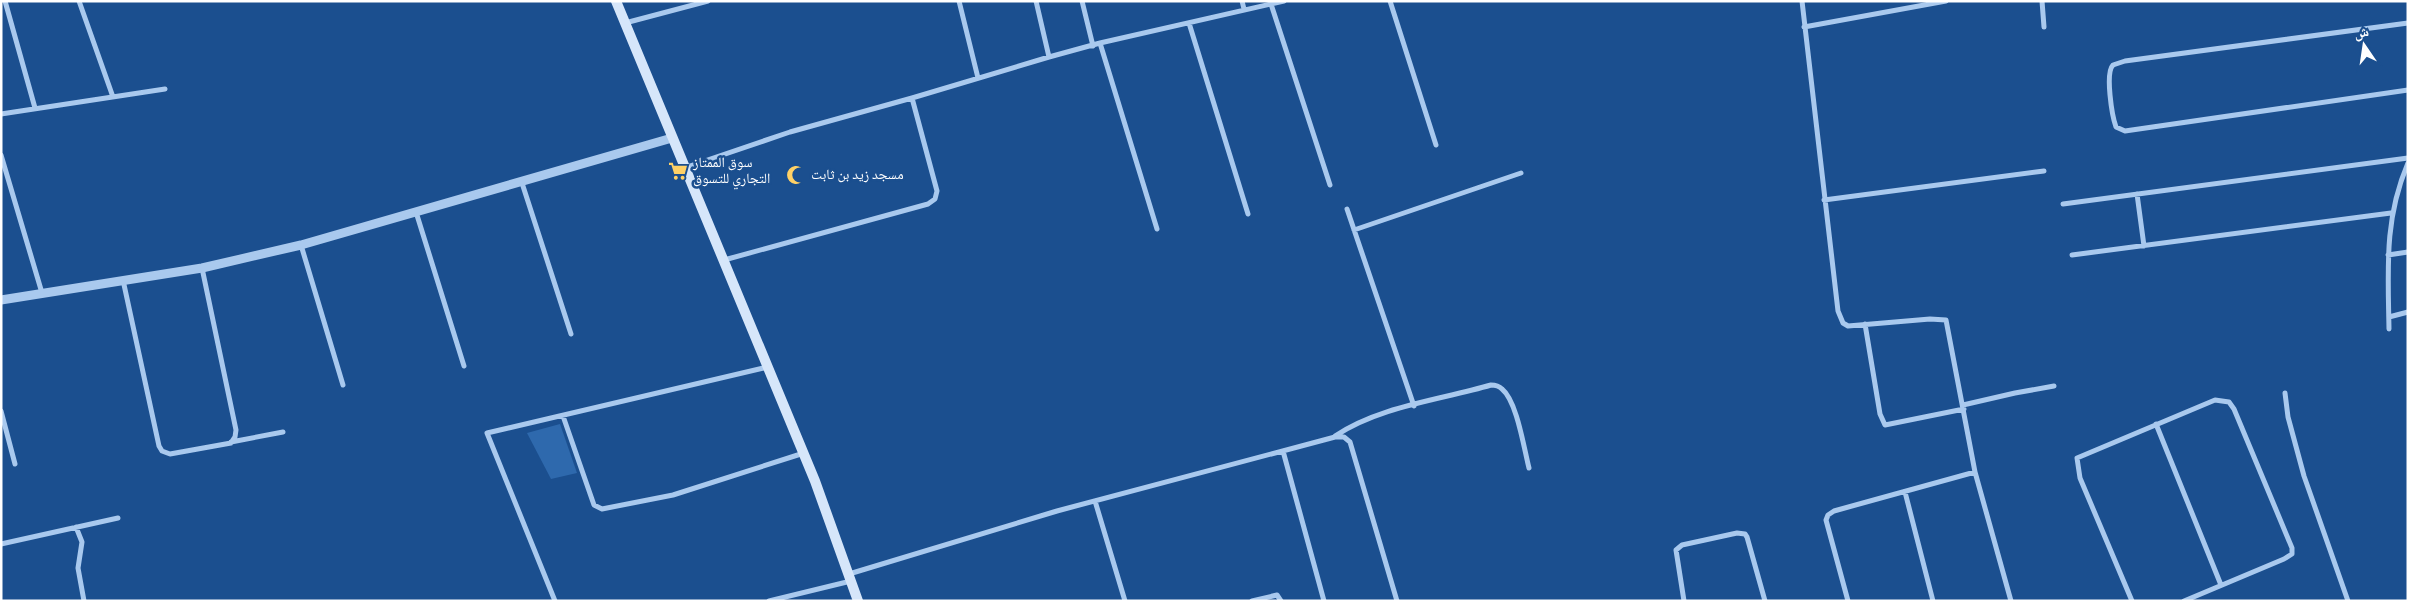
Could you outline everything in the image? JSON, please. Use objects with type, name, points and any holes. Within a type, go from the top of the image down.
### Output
[{"type":"main road","points":[[616,1],[684,168],[769,366],[804,453],[858,601]]},
{"type":"street","points":[[5,1],[35,108]]},
{"type":"street","points":[[79,1],[113,97]]},
{"type":"street","points":[[624,23],[708,1]]},
{"type":"street","points":[[959,1],[978,78]]},
{"type":"street","points":[[1036,1],[1049,57]]},
{"type":"street","points":[[1082,1],[1093,46]]},
{"type":"street","points":[[1242,1],[1244,9]]},
{"type":"street","points":[[684,168],[790,132],[1049,57],[1100,43],[1284,1]]},
{"type":"street","points":[[1390,1],[1436,145]]},
{"type":"street","points":[[1802,1],[1838,311],[1845,325],[1930,318],[1946,320],[1975,472],[2011,601]]},
{"type":"street","points":[[1804,27],[1946,1]]},
{"type":"street","points":[[2042,1],[2044,26]]},
{"type":"street","points":[[1271,4],[1330,185]]},
{"type":"street","points":[[1189,23],[1248,214]]},
{"type":"street","points":[[2408,23],[2125,61],[2113,65],[2110,73],[2112,116],[2116,127],[2125,131],[2408,90]]},
{"type":"street","points":[[1100,43],[1156,229]]},
{"type":"street","points":[[1,114],[165,89]]},
{"type":"street","points":[[723,260],[928,204],[936,199],[937,191],[912,98]]},
{"type":"street","points":[[1,300],[202,268],[301,245],[672,138]]},
{"type":"street","points":[[1,155],[42,293]]},
{"type":"street","points":[[2063,204],[2408,158]]},
{"type":"street","points":[[2389,329],[2388,255],[2391,213],[2408,163]]},
{"type":"street","points":[[1824,200],[2044,171]]},
{"type":"street","points":[[1354,230],[1521,173]]},
{"type":"street","points":[[522,182],[571,334]]},
{"type":"street","points":[[2137,194],[2144,246]]},
{"type":"street","points":[[1348,209],[1414,406]]},
{"type":"street","points":[[416,212],[464,366]]},
{"type":"street","points":[[2072,255],[2391,213]]},
{"type":"street","points":[[301,245],[343,384]]},
{"type":"street","points":[[2388,255],[2408,252]]},
{"type":"street","points":[[202,268],[236,430],[235,437],[231,443]]},
{"type":"street","points":[[123,280],[159,446],[162,452],[170,454],[283,432]]},
{"type":"street","points":[[2389,317],[2408,312]]},
{"type":"street","points":[[1865,324],[1880,414],[1885,424],[1963,407],[2015,392],[2054,386]]},
{"type":"street","points":[[555,601],[487,433],[769,366]]},
{"type":"street","points":[[1335,437],[1360,422],[1491,385],[1498,386],[1507,395],[1513,410],[1529,468]]},
{"type":"street","points":[[2285,393],[2288,417],[2304,476],[2348,601]]},
{"type":"street","points":[[2132,601],[2080,478],[2076,463],[2080,455],[2215,400],[2228,402],[2234,409],[2292,548],[2288,557],[2184,601]]},
{"type":"street","points":[[1,411],[15,464]]},
{"type":"street","points":[[564,416],[594,505],[602,510],[673,496],[804,453]]},
{"type":"street","points":[[2156,424],[2221,585]]},
{"type":"street","points":[[769,601],[1095,501],[1335,437],[1344,437],[1350,442],[1396,601]]},
{"type":"street","points":[[1283,451],[1324,601]]},
{"type":"street","points":[[1848,601],[1827,517],[1834,511],[1975,472]]},
{"type":"street","points":[[1904,492],[1933,601]]},
{"type":"street","points":[[1095,501],[1125,601]]},
{"type":"street","points":[[1,544],[118,518]]},
{"type":"street","points":[[76,528],[82,542],[78,568],[84,601]]},
{"type":"street","points":[[1684,601],[1675,554],[1676,550],[1682,545],[1737,533],[1745,534],[1747,537],[1765,601]]},
{"type":"street","points":[[1252,601],[1273,594],[1277,595],[1281,601]]},
{"type":"shaded area","points":[[560,424],[577,473],[551,479],[527,433]]},
{"type":"place","name":"سوق الممتاز التجاري للتسوق","points":[[678,171]]},
{"type":"place","name":"مسجد زيد بن ثابت","points":[[796,175]]}]
